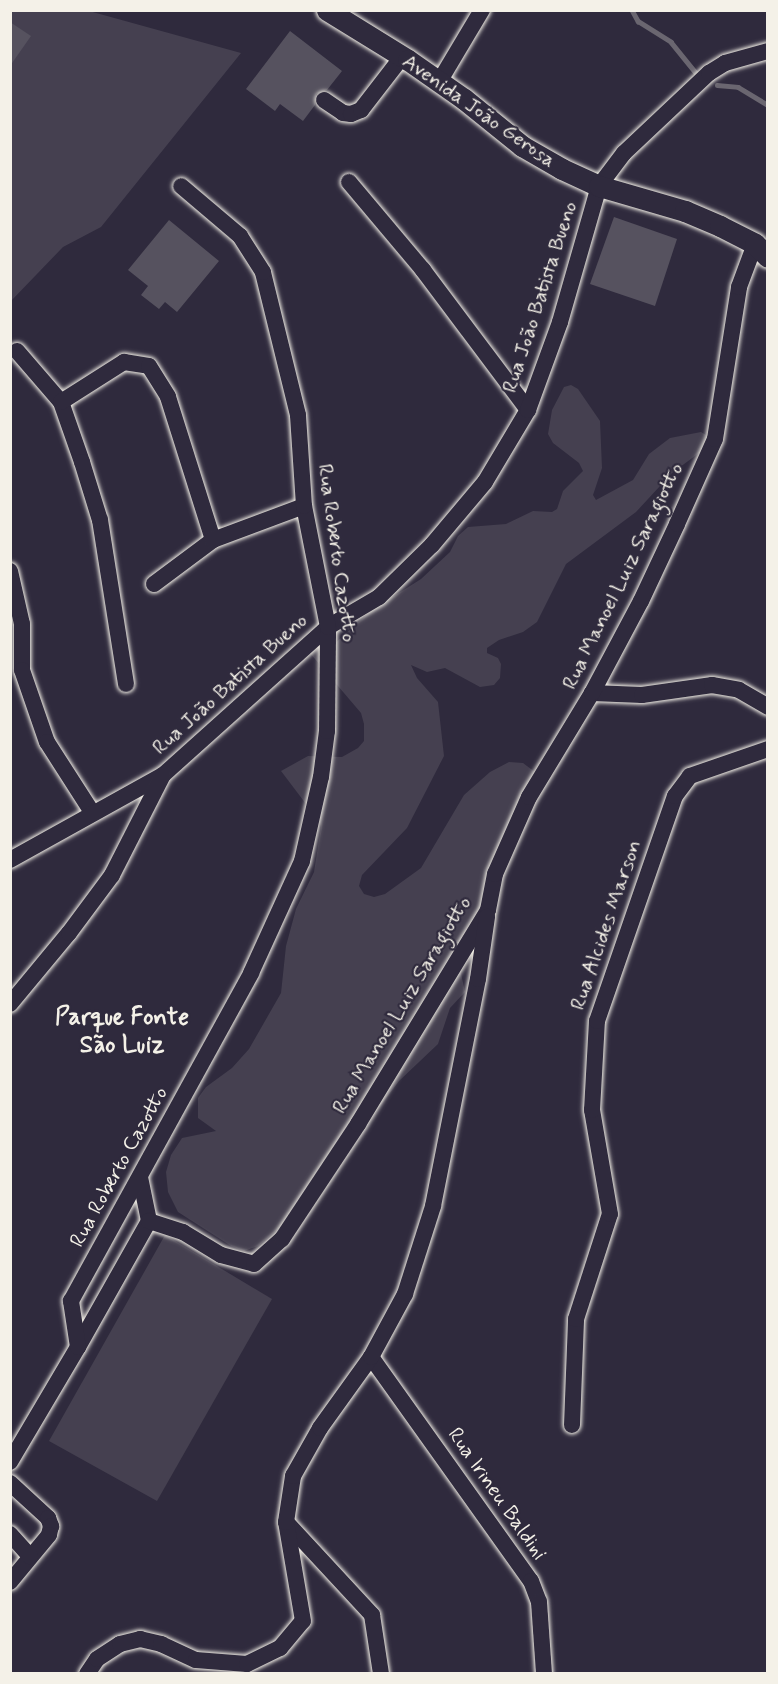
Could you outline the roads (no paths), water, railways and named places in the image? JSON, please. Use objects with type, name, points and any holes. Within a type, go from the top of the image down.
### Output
[{"type":"main road","name":"Avenida João Gerosa","points":[[327,10],[439,82],[522,146],[598,186],[685,211],[761,250]]},
{"type":"street","points":[[439,82],[482,10]]},
{"type":"street","points":[[598,186],[624,153],[709,74],[725,63],[768,51]]},
{"type":"street","points":[[324,100],[343,113],[351,114],[361,110],[402,57]]},
{"type":"street","points":[[348,182],[423,270],[528,410]]},
{"type":"street","name":"Rua Roberto Cazotto","points":[[78,1347],[71,1301],[251,973],[302,861],[321,777],[327,730],[328,627],[304,506],[298,415],[263,272],[240,236],[181,186]]},
{"type":"street","name":"Rua João Batista Bueno","points":[[10,860],[92,812],[163,775],[328,627],[379,597],[432,545],[485,482],[528,410],[560,322],[598,186]]},
{"type":"street","name":"Rua Manoel Luiz Saragiotto","points":[[149,1221],[183,1232],[221,1255],[239,1262],[254,1264],[282,1239],[358,1124],[488,910],[495,874],[529,797],[592,693],[641,601],[715,438],[739,287],[761,250]]},
{"type":"street","points":[[17,351],[61,402],[100,520],[126,684]]},
{"type":"street","points":[[61,402],[124,362],[149,366],[158,377],[168,397],[213,540]]},
{"type":"street","points":[[154,584],[213,540],[304,506]]},
{"type":"street","points":[[10,571],[22,624],[16,674],[58,763],[92,812]]},
{"type":"street","points":[[592,693],[642,695],[712,685],[739,690],[768,707]]},
{"type":"street","name":"Rua Alcides Marson","points":[[572,1425],[576,1318],[610,1214],[592,1110],[597,1021],[675,796],[690,776],[768,750]]},
{"type":"street","points":[[10,1004],[69,933],[112,875],[163,775]]},
{"type":"street","points":[[87,1674],[98,1659],[120,1644],[140,1639],[160,1644],[196,1660],[240,1669],[280,1648],[303,1620],[286,1522],[293,1476],[320,1428],[371,1357],[405,1294],[433,1206],[478,980],[488,910]]},
{"type":"street","points":[[10,1462],[149,1221],[140,1177]]},
{"type":"street","name":"Rua Irineu Baldini","points":[[371,1357],[531,1581],[539,1602],[544,1674]]},
{"type":"street","points":[[10,1483],[48,1518],[51,1526],[49,1535],[10,1582]]},
{"type":"street","points":[[286,1522],[372,1615],[381,1674]]},
{"type":"street","points":[[10,1534],[30,1556]]},
{"type":"waterway","points":[[632,10],[638,21],[671,42],[696,73]]},
{"type":"waterway","points":[[717,85],[738,87],[768,105]]},
{"type":"district","name":"Parque Fonte São Luiz","points":[[122,1032]]}]
